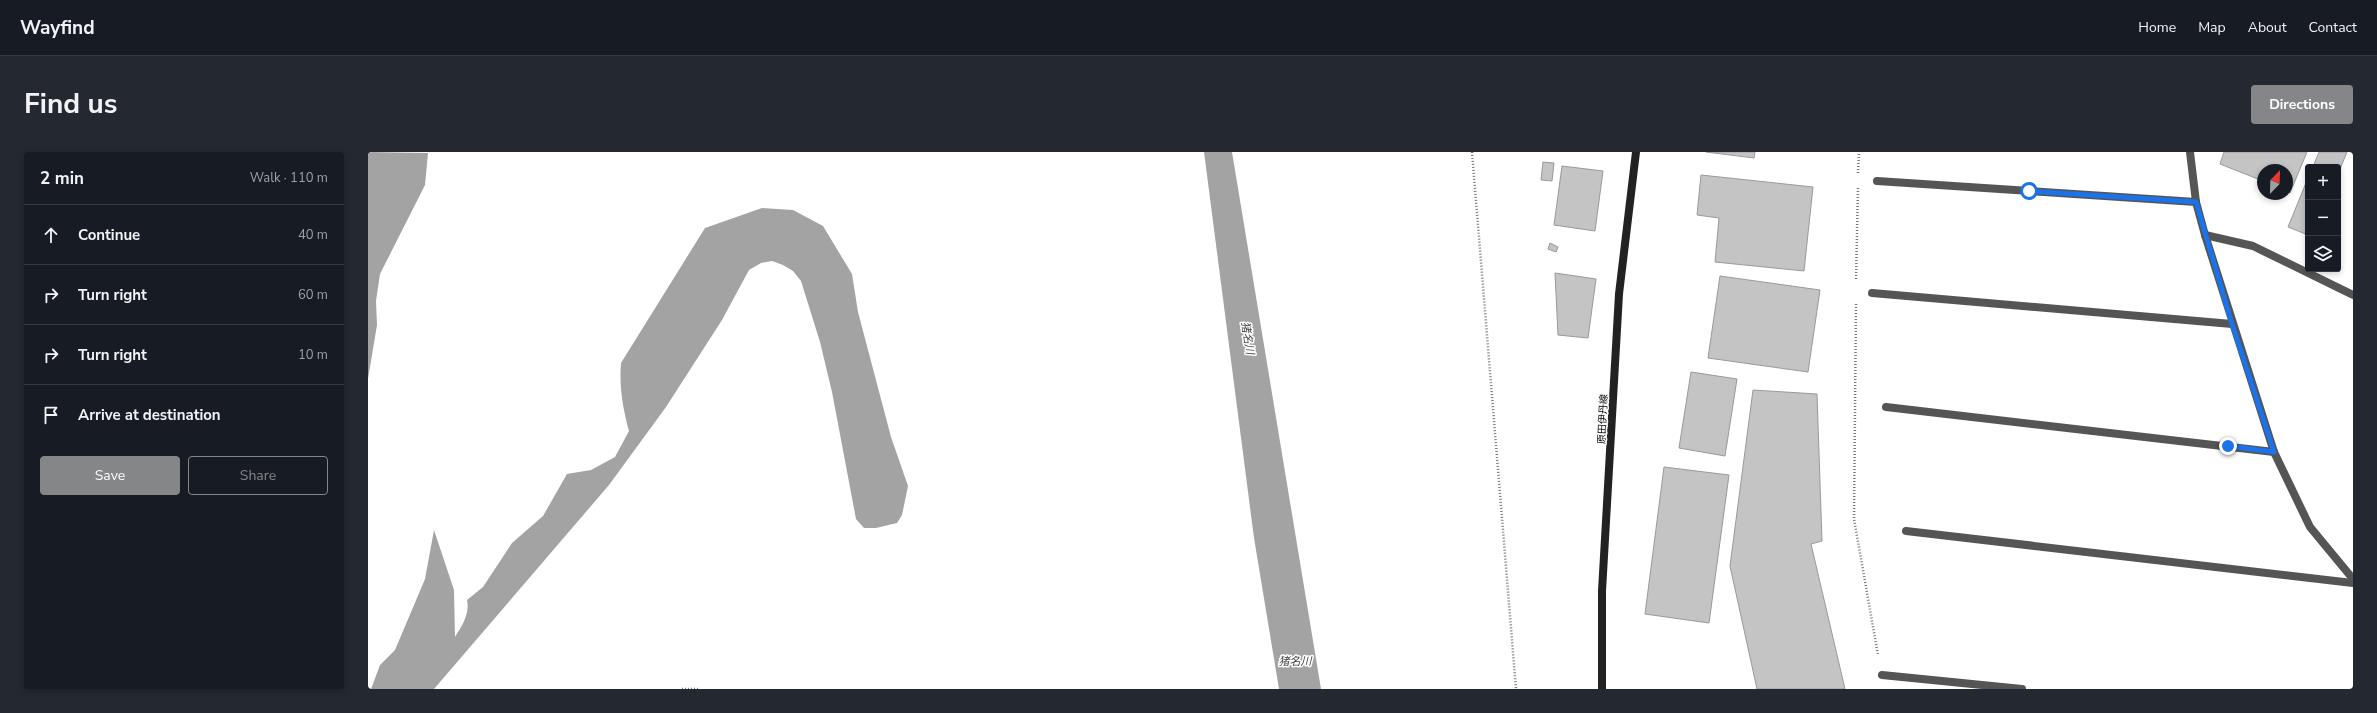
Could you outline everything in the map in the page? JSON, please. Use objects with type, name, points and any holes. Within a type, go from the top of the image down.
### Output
[{"type":"street","name":"原田伊丹線","points":[[1602,689],[1602,591],[1619,294],[1636,152]]},
{"type":"street","points":[[2190,152],[2196,202],[2205,235],[2232,324],[2274,452],[2310,527],[2353,579]]},
{"type":"street","points":[[1877,181],[2196,202]]},
{"type":"street","points":[[2205,235],[2253,246],[2353,295]]},
{"type":"street","points":[[1872,293],[2232,324]]},
{"type":"street","points":[[1886,407],[2274,452]]},
{"type":"street","points":[[1906,531],[2353,583]]},
{"type":"street","points":[[1882,675],[2022,689]]},
{"type":"path","points":[[1472,152],[1501,533],[1516,689]]},
{"type":"path","points":[[1858,152],[1858,176]]},
{"type":"path","points":[[1856,287],[1858,184]]},
{"type":"path","points":[[1856,303],[1854,519],[1882,675]]},
{"type":"path","points":[[682,689],[698,689]]},
{"type":"water","points":[[368,152],[428,153],[425,185],[380,274],[376,301],[377,325],[368,379]]},
{"type":"water","name":"猪名川","points":[[1204,152],[1232,152],[1321,689],[1279,689],[1254,538]]},
{"type":"water","points":[[762,208],[793,210],[823,226],[852,274],[858,312],[891,437],[908,486],[902,515],[897,523],[876,528],[864,528],[856,519],[832,392],[820,342],[801,281],[793,271],[783,265],[772,261],[761,263],[749,270],[722,320],[666,407],[609,485],[434,689],[371,689],[380,665],[395,650],[425,579],[434,530],[454,590],[455,637],[463,624],[466,615],[468,605],[467,600],[483,587],[512,543],[543,516],[567,474],[591,470],[615,457],[629,431],[622,398],[621,363],[705,228]]},
{"type":"building","points":[[1706,152],[1755,152],[1754,158]]},
{"type":"building","points":[[2224,152],[2307,152],[2293,186],[2293,164],[2257,164],[2257,179],[2220,164]]},
{"type":"building","points":[[2319,152],[2347,152],[2341,167],[2341,164],[2314,164]]},
{"type":"building","points":[[1543,162],[1554,163],[1552,181],[1541,180]]},
{"type":"building","points":[[1562,166],[1603,171],[1595,231],[1554,225]]},
{"type":"building","points":[[1701,175],[1813,187],[1804,271],[1715,262],[1719,218],[1697,215]]},
{"type":"building","points":[[2305,185],[2305,234],[2288,227]]},
{"type":"building","points":[[1550,243],[1558,247],[1556,252],[1548,249]]},
{"type":"building","points":[[1555,273],[1596,279],[1588,338],[1558,335]]},
{"type":"building","points":[[1720,276],[1820,290],[1808,372],[1708,358]]},
{"type":"building","points":[[1691,372],[1737,379],[1725,456],[1679,448]]},
{"type":"building","points":[[1753,390],[1817,394],[1822,541],[1811,544],[1845,689],[1757,689],[1730,566]]},
{"type":"building","points":[[1664,467],[1729,475],[1709,623],[1645,614]]},
{"type":"route","points":[[2029,191],[2196,202],[2232,324],[2274,452],[2228,446]]}]
